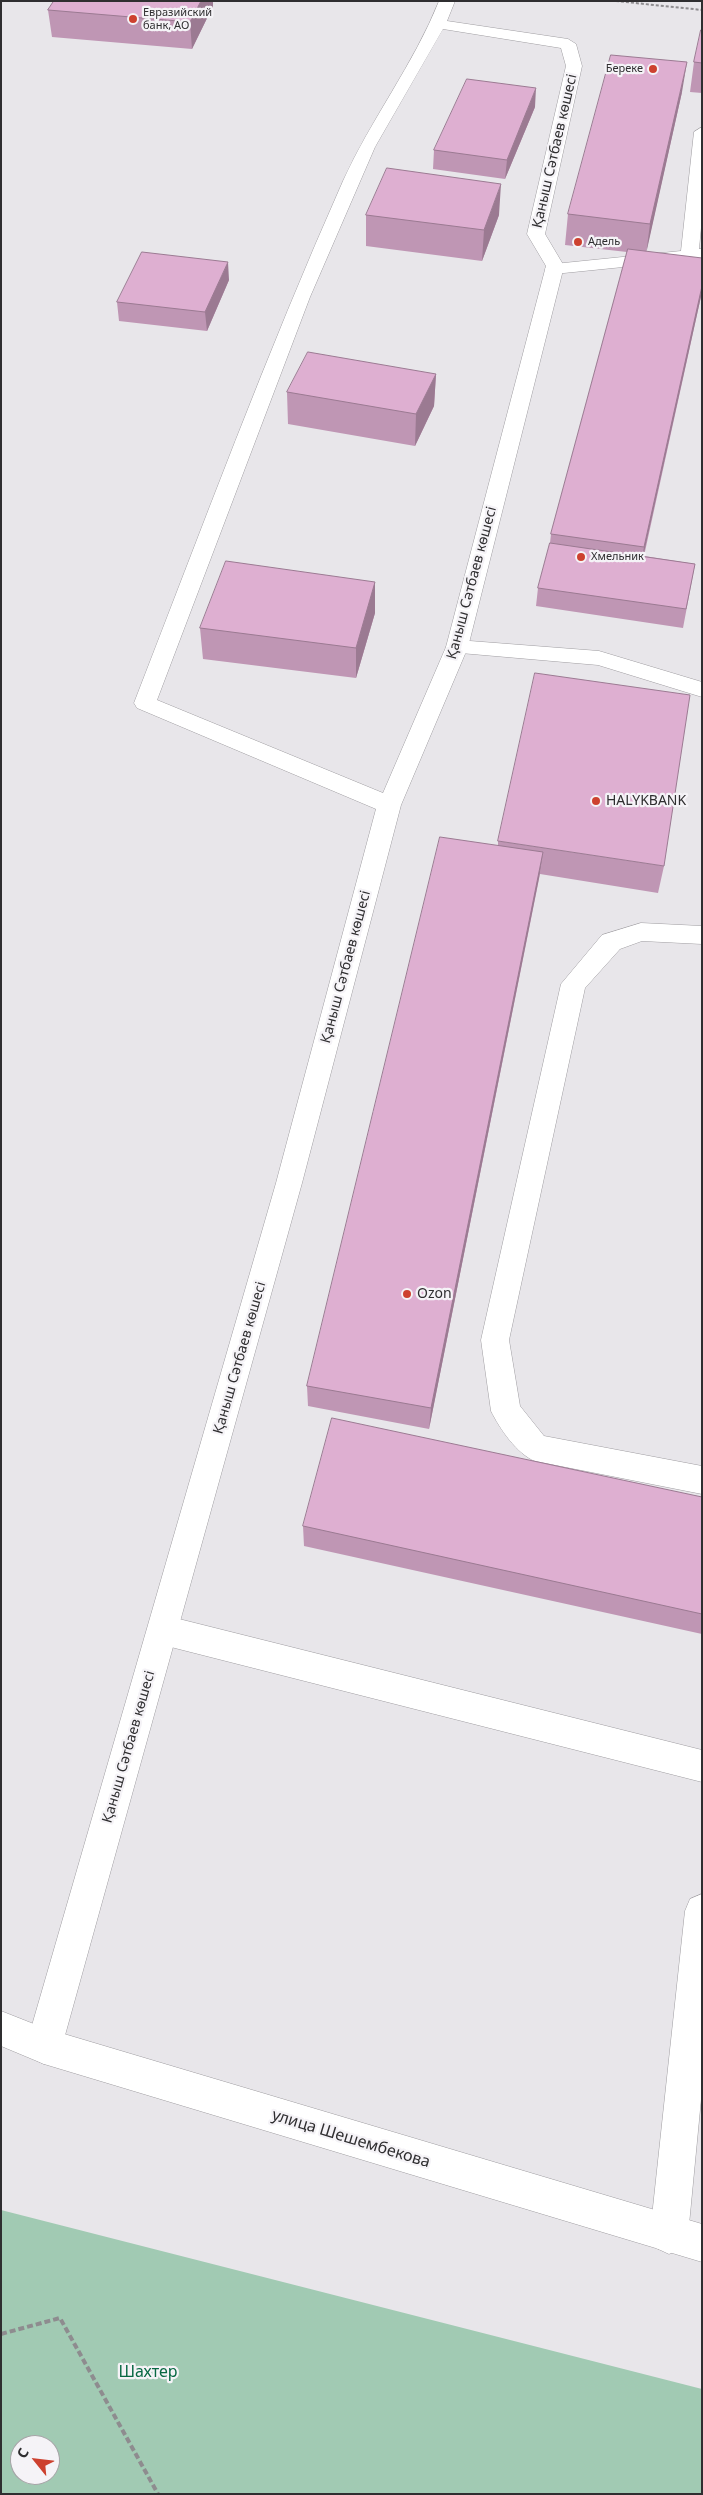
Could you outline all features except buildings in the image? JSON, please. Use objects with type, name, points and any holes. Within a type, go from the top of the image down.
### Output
[{"type":"street","points":[[389,805],[145,703],[301,297],[367,147],[438,24],[447,1]]},
{"type":"street","name":"Қаныш Сәтбаев көшесі","points":[[44,2046],[289,1183],[389,805],[456,647],[555,266],[536,234],[574,66],[568,44],[438,24]]},
{"type":"street","points":[[554,269],[696,254],[702,132]]},
{"type":"street","points":[[456,647],[599,658],[702,690]]},
{"type":"street","points":[[702,935],[641,932],[610,942],[573,984],[496,1340],[506,1411],[535,1448],[702,1480]]},
{"type":"street","points":[[163,1630],[702,1766]]},
{"type":"street","points":[[685,2239],[702,1910]]},
{"type":"street","name":"улица Шешембекова","points":[[1,2028],[44,2046],[685,2239]]},
{"type":"path","points":[[616,1],[702,10]]},
{"type":"path","points":[[1,2334],[60,2318],[158,2494]]},
{"type":"green space","name":"Шахтер","points":[[1,2210],[702,2389],[702,2494],[1,2494]]},
{"type":"place","name":"Евразийский банк, АО","points":[[133,19]]},
{"type":"place","name":"Береке","points":[[653,69]]},
{"type":"place","name":"Адель","points":[[578,242]]},
{"type":"place","name":"Хмельник","points":[[581,557]]},
{"type":"place","name":"HALYKBANK","points":[[596,801]]},
{"type":"place","name":"Ozon","points":[[407,1294]]}]
